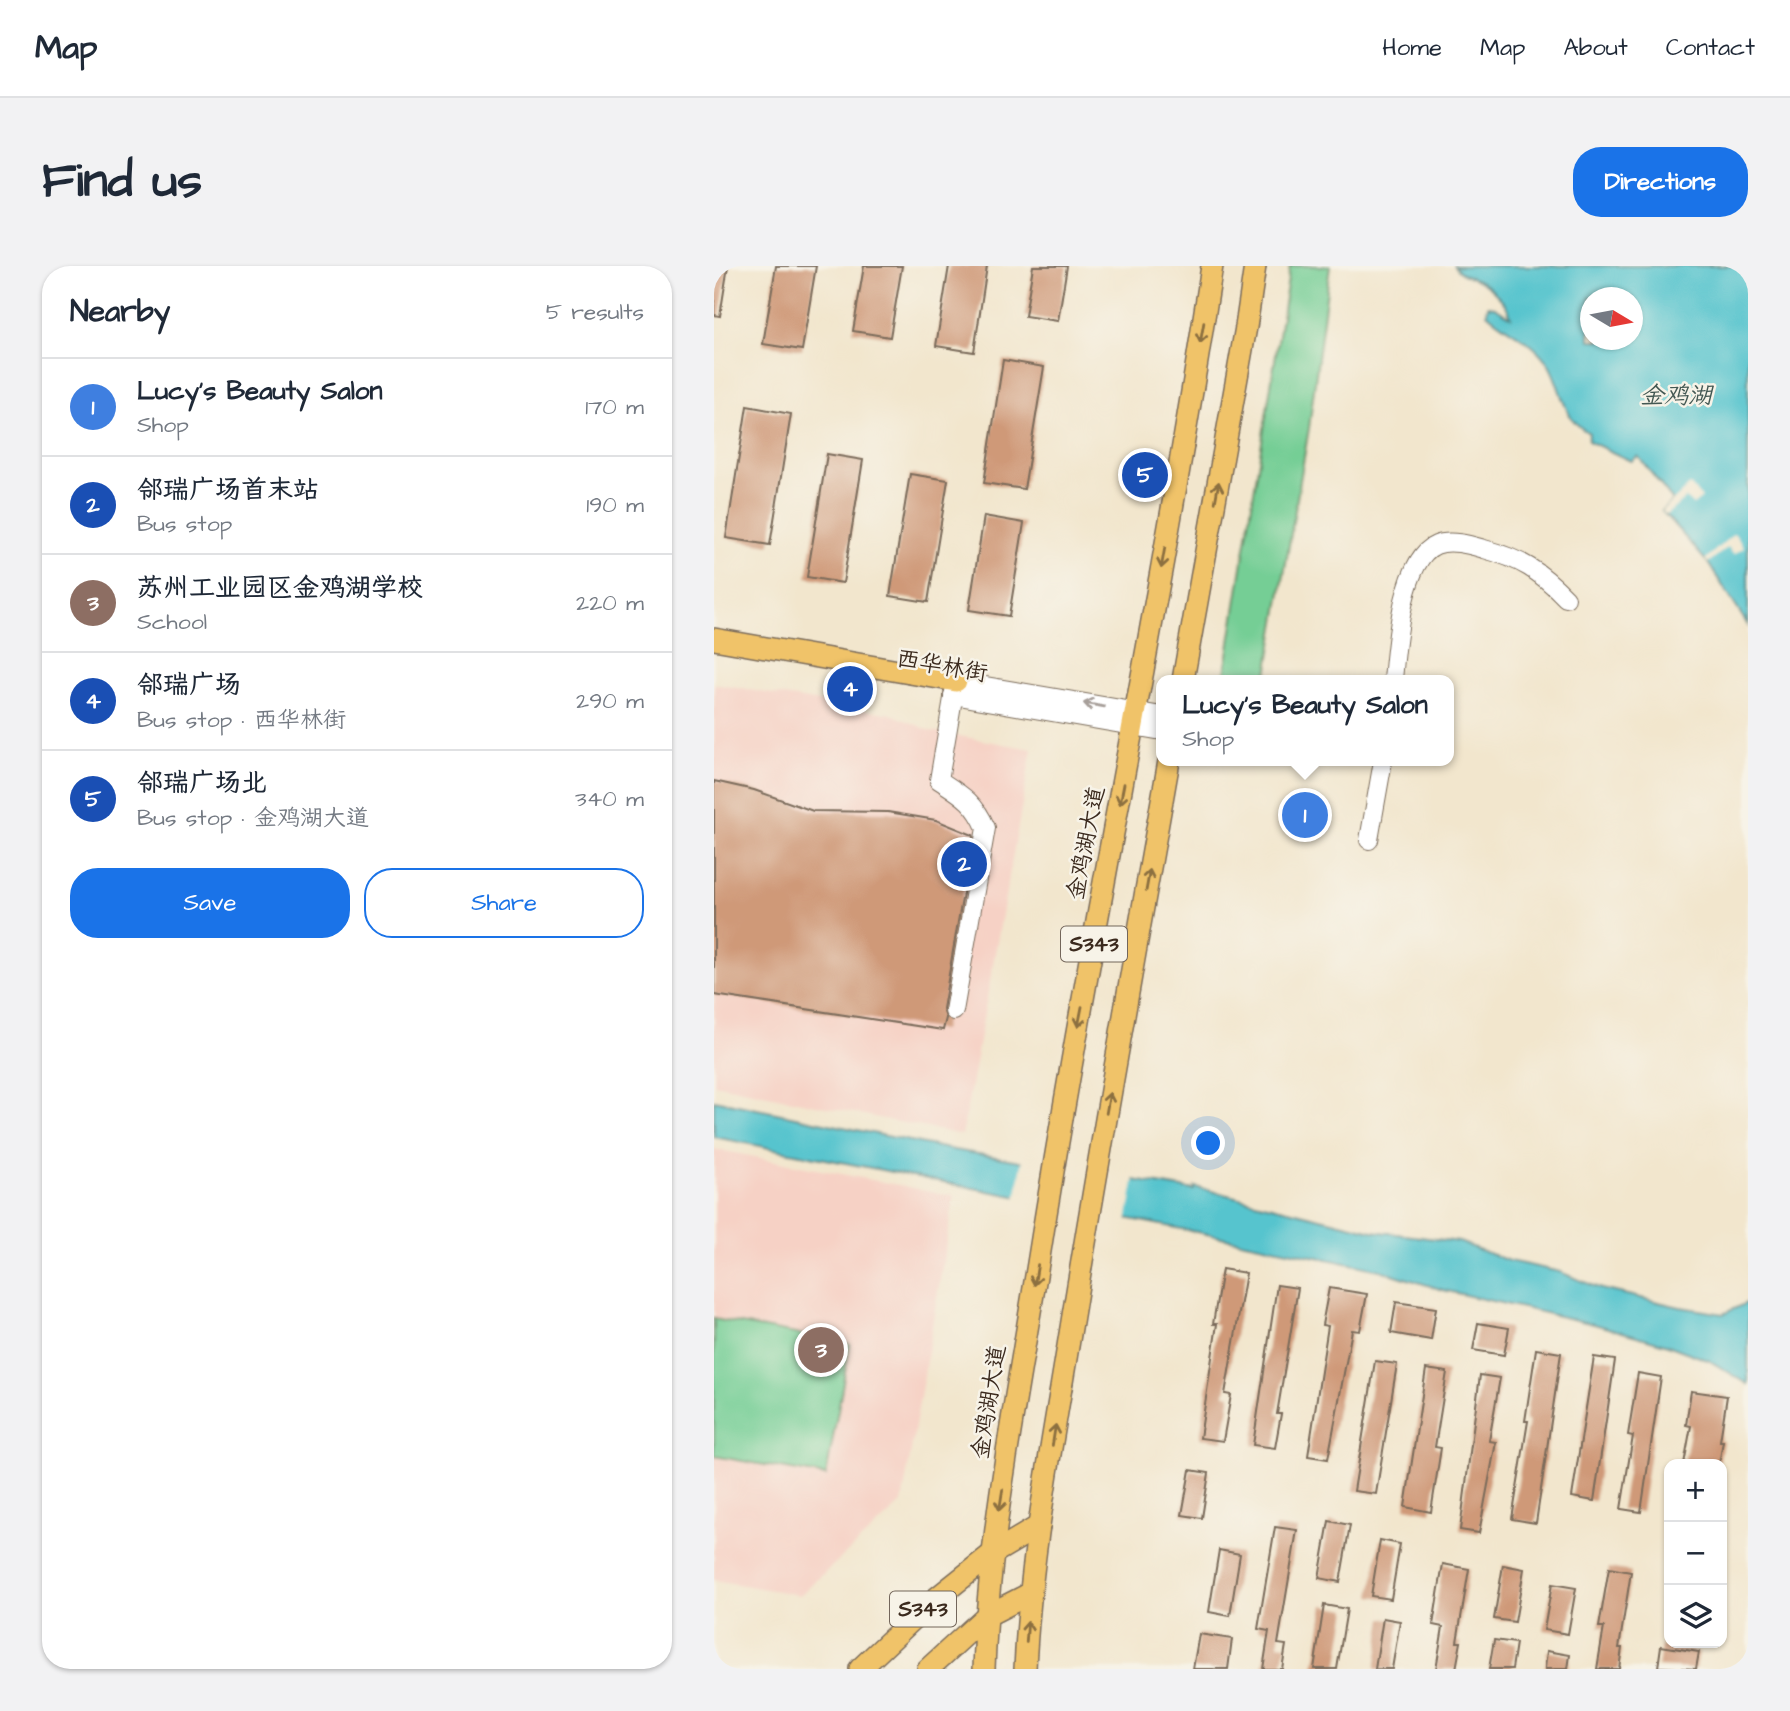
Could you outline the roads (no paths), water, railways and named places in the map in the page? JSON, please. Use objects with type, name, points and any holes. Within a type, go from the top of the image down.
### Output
[{"type":"main road","name":"金鸡湖大道","points":[[984,1669],[992,1554],[1054,1162],[1136,720],[1212,266]]},
{"type":"main road","points":[[1184,675],[1255,266]]},
{"type":"main road","name":"西华林街","points":[[714,639],[955,688]]},
{"type":"main road","name":"西华林街","points":[[714,653],[955,688]]},
{"type":"main road","name":"S343","points":[[928,1669],[986,1616],[1030,1594],[1096,1171],[1168,766]]},
{"type":"main road","name":"S343","points":[[860,1669],[928,1605],[992,1554],[1039,1526]]},
{"type":"main road","points":[[1025,1669],[1030,1594]]},
{"type":"street","points":[[1393,675],[1400,623],[1410,583],[1426,551],[1437,544],[1461,544],[1506,555],[1537,571],[1566,598]]},
{"type":"street","name":"西华林街","points":[[955,688],[1136,720],[1156,729]]},
{"type":"street","points":[[954,1012],[986,828],[978,809],[939,780],[955,688]]},
{"type":"street","name":"西华林街","points":[[1136,720],[1156,717]]},
{"type":"street","points":[[1369,839],[1379,766]]},
{"type":"water","name":"金鸡湖","points":[[1454,266],[1748,266],[1748,625],[1708,563],[1662,511],[1673,501],[1638,456],[1631,461],[1588,441],[1589,433],[1580,427],[1568,411],[1554,374],[1543,356],[1487,313],[1488,306],[1495,307],[1511,317],[1503,301],[1483,283]]},
{"type":"water","points":[[714,1100],[948,1149],[1194,1190],[1195,1187],[1373,1231],[1459,1242],[1509,1261],[1560,1272],[1601,1289],[1680,1307],[1723,1314],[1748,1302],[1748,1384],[1710,1361],[1665,1344],[1594,1324],[1443,1290],[1380,1270],[714,1137]]},
{"type":"place","name":"邻瑞广场北","points":[[1145,475]]},
{"type":"place","name":"邻瑞广场","points":[[850,689]]},
{"type":"place","name":"Lucy's Beauty Salon","points":[[1305,815]]},
{"type":"place","name":"邻瑞广场首末站","points":[[964,864]]},
{"type":"place","name":"苏州工业园区金鸡湖学校","points":[[821,1350]]}]
